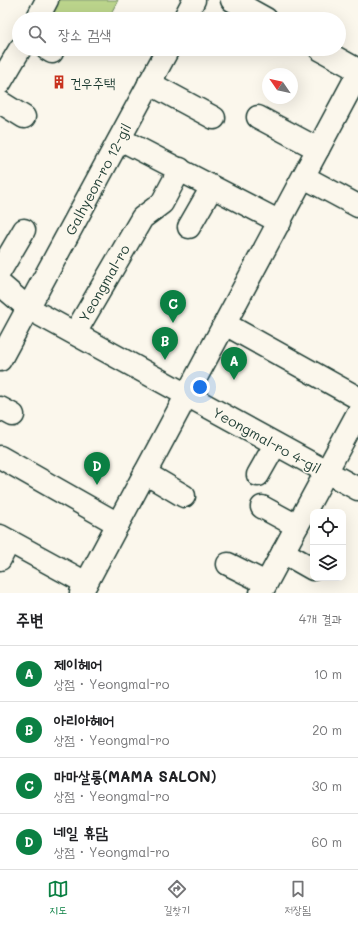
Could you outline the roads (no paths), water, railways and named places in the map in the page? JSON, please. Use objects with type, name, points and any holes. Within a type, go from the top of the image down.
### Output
[{"type":"street","points":[[41,12],[47,0]]},
{"type":"street","points":[[188,12],[194,0]]},
{"type":"street","points":[[232,0],[253,12]]},
{"type":"street","points":[[0,83],[16,56]]},
{"type":"street","name":"Galhyeon-ro 12-gil","points":[[0,360],[164,56]]},
{"type":"street","points":[[333,56],[358,70]]},
{"type":"street","points":[[3,546],[83,588],[358,74]]},
{"type":"street","points":[[150,83],[214,118]]},
{"type":"street","points":[[0,102],[24,117]]},
{"type":"street","points":[[258,117],[318,149]]},
{"type":"street","points":[[120,139],[280,222]]},
{"type":"street","name":"Yeongmal-ro","points":[[180,169],[162,203],[142,218],[75,333],[187,396]]},
{"type":"street","points":[[304,177],[358,206]]},
{"type":"street","points":[[188,227],[212,187]]},
{"type":"street","points":[[0,271],[24,230]]},
{"type":"street","points":[[0,284],[28,308],[75,333]]},
{"type":"street","points":[[225,324],[358,398]]},
{"type":"street","name":"Yeongmal-ro 4-gil","points":[[187,396],[358,489]]},
{"type":"street","points":[[327,472],[358,414]]},
{"type":"street","points":[[258,475],[275,445]]},
{"type":"street","points":[[0,457],[118,524]]},
{"type":"street","name":"Yeongmal-ro 4-gil","points":[[263,588],[327,472]]},
{"type":"street","points":[[145,473],[184,496]]},
{"type":"street","points":[[262,508],[297,526]]},
{"type":"street","points":[[283,552],[310,567]]},
{"type":"street","points":[[228,564],[263,588]]},
{"type":"place","name":"건우주택","points":[[59,82]]},
{"type":"place","name":"마마살롱(MAMA SALON)","points":[[173,323]]},
{"type":"place","name":"아리아헤어","points":[[165,360]]},
{"type":"place","name":"제이헤어","points":[[234,380]]},
{"type":"place","name":"네일 휴담","points":[[97,485]]}]
